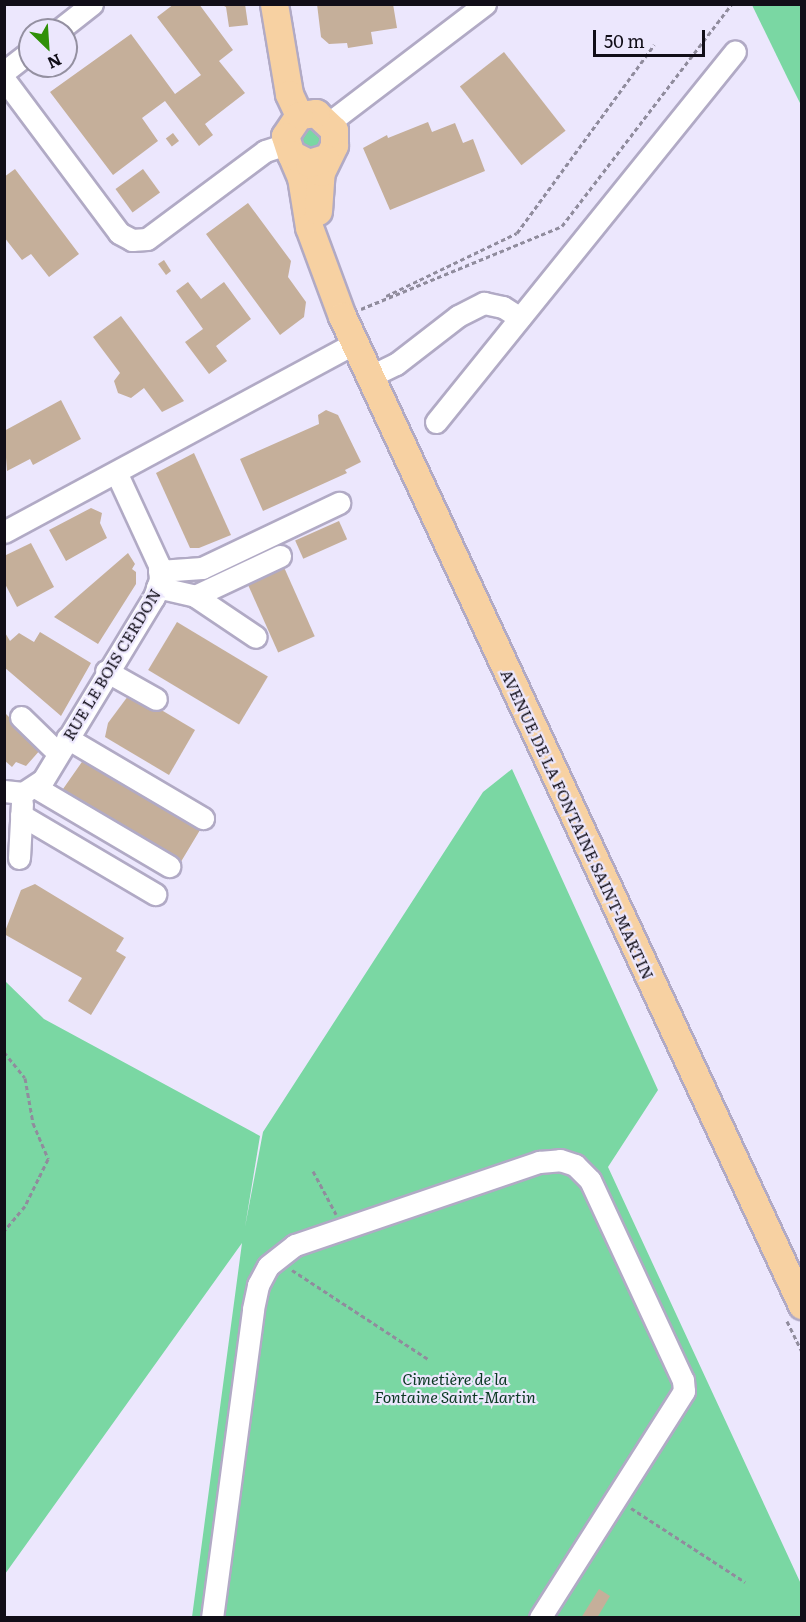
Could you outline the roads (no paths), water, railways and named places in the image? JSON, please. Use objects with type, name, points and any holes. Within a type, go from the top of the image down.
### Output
[{"type":"main road","points":[[274,4],[289,94],[299,115]]},
{"type":"main road","points":[[318,248],[318,186],[325,158],[334,146],[330,122],[316,113],[299,115],[287,127],[288,149],[309,163],[325,158]]},
{"type":"main road","name":"AVENUE DE LA FONTAINE SAINT-MARTIN","points":[[288,149],[301,177],[309,227],[355,343],[801,1305]]},
{"type":"street","points":[[74,18],[92,4]]},
{"type":"street","points":[[330,122],[485,4]]},
{"type":"street","points":[[436,422],[735,52]]},
{"type":"street","points":[[4,72],[18,61]]},
{"type":"street","points":[[4,79],[118,232],[132,240],[147,239],[265,151],[288,149]]},
{"type":"street","points":[[371,376],[396,364],[458,316],[484,303],[503,307],[520,318]]},
{"type":"street","points":[[4,532],[355,343]]},
{"type":"street","name":"RUE LE BOIS CERDON","points":[[21,790],[63,745],[158,579],[116,472]]},
{"type":"street","points":[[158,579],[202,568],[339,503]]},
{"type":"street","points":[[195,596],[280,556]]},
{"type":"street","points":[[158,579],[195,596],[256,637]]},
{"type":"street","points":[[106,671],[156,699]]},
{"type":"street","points":[[21,717],[63,745],[202,818]]},
{"type":"street","points":[[19,858],[21,790],[169,866]]},
{"type":"street","points":[[21,815],[155,894]]},
{"type":"street","points":[[212,1617],[253,1309],[258,1285],[278,1256],[295,1245],[539,1162],[560,1160],[581,1169],[594,1186],[684,1385],[682,1397],[540,1617]]},
{"type":"park label","name":"Cimetière de la Fontaine Saint-Martin","points":[[455,1387]]}]
